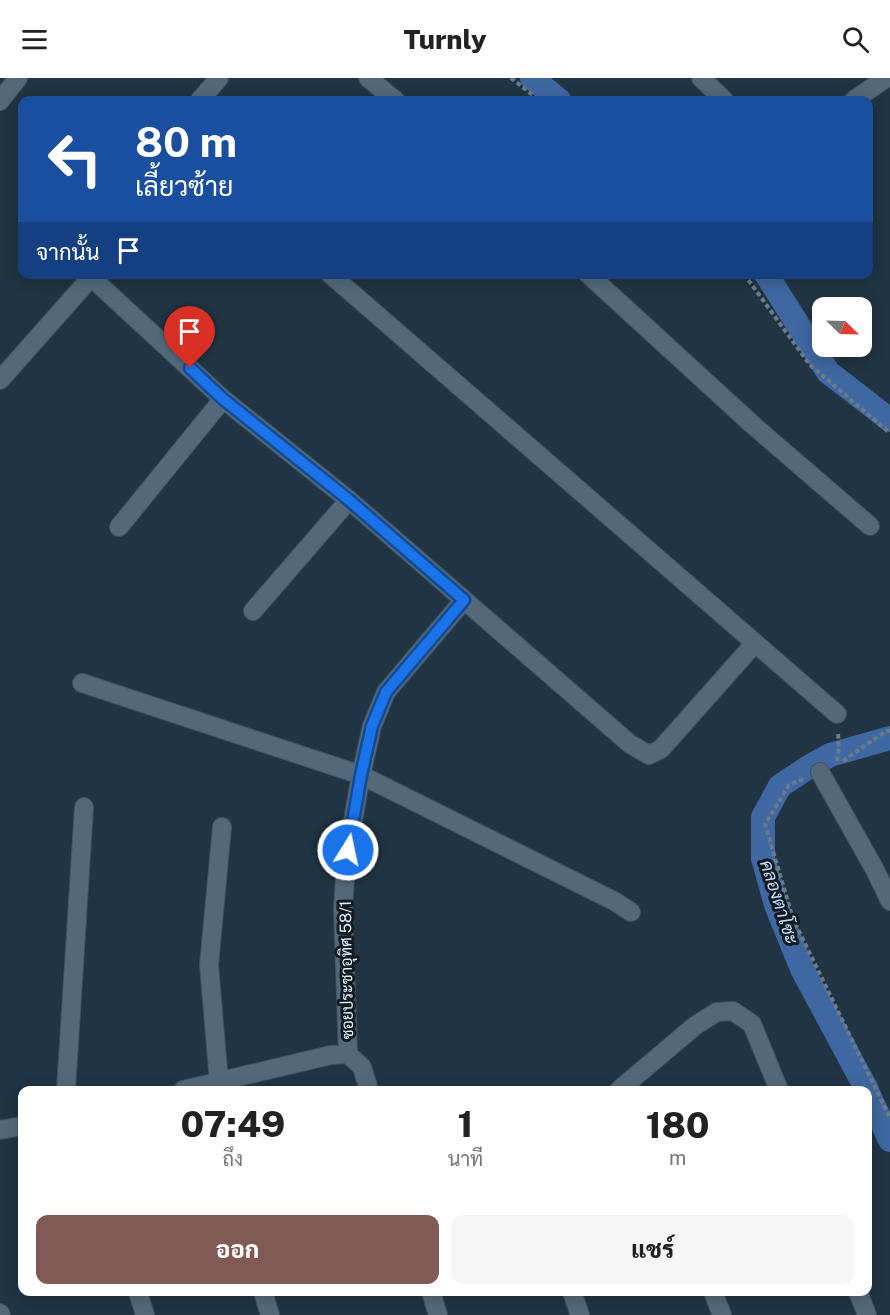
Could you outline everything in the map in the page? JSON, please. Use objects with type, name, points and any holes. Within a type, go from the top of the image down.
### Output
[{"type":"street","points":[[0,101],[18,78]]},
{"type":"street","points":[[203,96],[219,78]]},
{"type":"street","points":[[369,78],[390,96]]},
{"type":"street","points":[[701,78],[720,96]]},
{"type":"street","points":[[860,96],[886,78]]},
{"type":"street","points":[[0,380],[90,279]]},
{"type":"street","points":[[96,279],[223,399],[349,500],[630,744],[649,755],[661,749],[755,643]]},
{"type":"street","points":[[336,279],[837,714]]},
{"type":"street","points":[[593,279],[754,426],[870,526]]},
{"type":"street","points":[[119,527],[223,399]]},
{"type":"street","points":[[253,611],[349,500]]},
{"type":"street","points":[[348,850],[372,726],[386,692],[464,600]]},
{"type":"street","points":[[82,683],[361,775],[614,901],[631,912]]},
{"type":"street","points":[[820,772],[890,901]]},
{"type":"street","points":[[66,1086],[84,807]]},
{"type":"street","points":[[222,827],[209,965],[210,1086],[331,1055],[348,1054]]},
{"type":"street","name":"ซอยประชาอุทิศ 58/1","points":[[345,878],[343,909],[348,1054],[362,1067],[368,1086]]},
{"type":"street","points":[[635,1084],[696,1025],[717,1012],[733,1011],[752,1024],[777,1086]]},
{"type":"street","points":[[0,1130],[18,1127]]},
{"type":"street","points":[[139,1296],[145,1315]]},
{"type":"street","points":[[264,1296],[270,1315]]},
{"type":"street","points":[[432,1296],[438,1315]]},
{"type":"street","points":[[573,1296],[580,1315]]},
{"type":"street","points":[[715,1296],[722,1315]]},
{"type":"street","points":[[860,1296],[867,1315]]},
{"type":"path","points":[[511,78],[534,96]]},
{"type":"path","points":[[748,279],[810,365],[890,433]]},
{"type":"path","points":[[843,761],[886,731],[890,731]]},
{"type":"path","points":[[820,772],[789,785],[765,824],[793,919],[890,1118]]},
{"type":"waterway","name":"คลองตาโซะ","points":[[532,78],[554,96]]},
{"type":"waterway","name":"คลองตาโซะ","points":[[769,279],[828,372],[890,420]]},
{"type":"waterway","name":"คลองตาโซะ","points":[[865,1086],[802,969],[776,905],[763,858],[763,817],[780,786],[807,768],[830,755],[890,738]]},
{"type":"waterway","name":"คลองตาโซะ","points":[[872,1102],[890,1140]]},
{"type":"route","points":[[190,368],[223,399],[349,500],[464,600],[386,692],[372,726],[348,850]]}]
